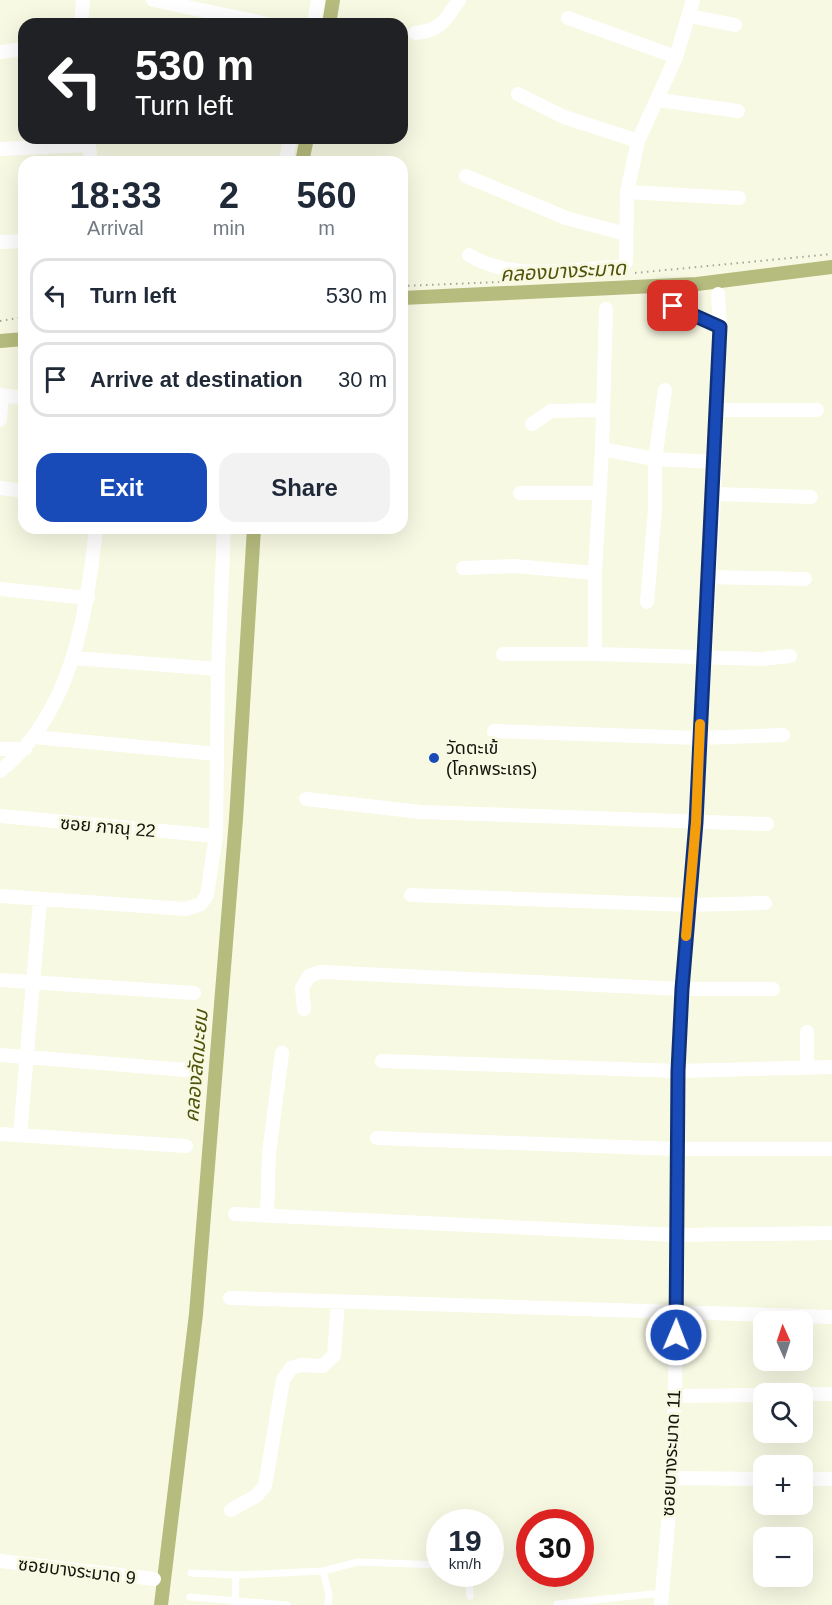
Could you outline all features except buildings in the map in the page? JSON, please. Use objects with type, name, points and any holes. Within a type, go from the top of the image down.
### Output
[{"type":"street","points":[[82,18],[83,0]]},
{"type":"street","points":[[153,0],[239,18]]},
{"type":"street","points":[[315,18],[318,0]]},
{"type":"street","points":[[415,33],[430,32],[441,25],[459,0]]},
{"type":"street","points":[[469,255],[488,267],[519,273],[621,267],[626,262],[627,192],[638,141],[659,100],[676,57],[693,0]]},
{"type":"street","points":[[690,16],[735,25]]},
{"type":"street","points":[[568,18],[676,57]]},
{"type":"street","points":[[0,52],[18,50]]},
{"type":"street","points":[[518,94],[564,117],[638,141]]},
{"type":"street","points":[[659,100],[738,111]]},
{"type":"street","points":[[0,148],[50,144]]},
{"type":"street","points":[[466,176],[566,218],[626,234]]},
{"type":"street","points":[[627,192],[740,198]]},
{"type":"street","points":[[0,242],[18,241]]},
{"type":"street","name":"ซอยบางระมาด 11","points":[[662,1599],[672,1478],[675,1396],[678,1071],[682,989],[696,822],[703,658],[714,494],[720,327],[718,294]]},
{"type":"street","points":[[673,306],[720,327]]},
{"type":"street","points":[[595,654],[595,573],[602,449],[606,309]]},
{"type":"street","points":[[647,602],[656,510],[655,459],[665,390]]},
{"type":"street","points":[[0,420],[1,395],[18,397]]},
{"type":"street","points":[[532,424],[551,411],[602,410]]},
{"type":"street","points":[[716,410],[817,410]]},
{"type":"street","points":[[602,449],[655,459],[714,462]]},
{"type":"street","points":[[0,488],[18,490]]},
{"type":"street","points":[[520,493],[600,493]]},
{"type":"street","points":[[714,494],[811,497]]},
{"type":"street","points":[[0,771],[25,749],[34,737],[61,689],[74,658],[88,598],[95,534]]},
{"type":"street","points":[[0,896],[40,901],[195,907],[201,904],[210,887],[216,837],[218,669],[224,534]]},
{"type":"street","points":[[463,567],[514,566],[595,573]]},
{"type":"street","points":[[709,577],[805,579]]},
{"type":"street","points":[[0,589],[88,598]]},
{"type":"street","points":[[503,654],[761,659],[790,656]]},
{"type":"street","points":[[74,658],[218,669]]},
{"type":"street","points":[[494,731],[699,738],[783,735]]},
{"type":"street","points":[[34,737],[217,754]]},
{"type":"street","points":[[0,749],[25,749]]},
{"type":"street","points":[[306,800],[421,812],[767,825]]},
{"type":"street","name":"ซอย ภาณุ 22","points":[[0,816],[216,837]]},
{"type":"street","points":[[411,895],[689,906],[765,903]]},
{"type":"street","points":[[20,1136],[31,983],[40,901]]},
{"type":"street","points":[[304,1009],[302,988],[309,976],[321,972],[682,989],[773,989]]},
{"type":"street","points":[[0,980],[194,993]]},
{"type":"street","points":[[807,1032],[807,1068]]},
{"type":"street","points":[[267,1216],[269,1154],[282,1053]]},
{"type":"street","points":[[0,1055],[188,1070]]},
{"type":"street","points":[[382,1061],[678,1071],[832,1067]]},
{"type":"street","points":[[0,1134],[186,1146]]},
{"type":"street","points":[[377,1138],[676,1149],[832,1149]]},
{"type":"street","points":[[235,1214],[676,1235],[832,1233]]},
{"type":"street","points":[[230,1298],[676,1314],[832,1317]]},
{"type":"street","points":[[231,1510],[256,1496],[265,1486],[283,1380],[291,1368],[301,1365],[323,1366],[334,1355],[338,1302]]},
{"type":"street","points":[[813,1394],[832,1394]]},
{"type":"street","points":[[675,1396],[753,1395]]},
{"type":"street","points":[[672,1478],[753,1479]]},
{"type":"street","points":[[813,1479],[832,1479]]},
{"type":"street","name":"ซอยบางระมาด 9","points":[[0,1562],[154,1579]]},
{"type":"lane","points":[[191,1573],[236,1575],[323,1571],[358,1562],[426,1564]]},
{"type":"lane","points":[[323,1571],[329,1595],[328,1605]]},
{"type":"lane","points":[[235,1603],[236,1575]]},
{"type":"lane","points":[[470,1587],[470,1596]]},
{"type":"lane","points":[[190,1597],[235,1603],[286,1605]]},
{"type":"lane","points":[[557,1604],[662,1599]]},
{"type":"path","points":[[0,321],[18,318]]},
{"type":"waterway","points":[[330,18],[333,0]]},
{"type":"waterway","points":[[303,156],[306,144]]},
{"type":"waterway","name":"คลองบางระมาด","points":[[408,298],[697,284],[832,267]]},
{"type":"waterway","name":"คลองบางระมาด","points":[[0,341],[18,340]]},
{"type":"waterway","name":"คลองลัดมะยม","points":[[161,1605],[196,1314],[236,819],[254,534]]},
{"type":"slow traffic","points":[[686,936],[696,822],[700,724]]},
{"type":"place","name":"วัดตะเข้ (โคกพระเถร)","points":[[434,758]]},
{"type":"route","points":[[673,306],[720,327],[714,494],[696,822],[682,989],[678,1071],[676,1335]]}]
